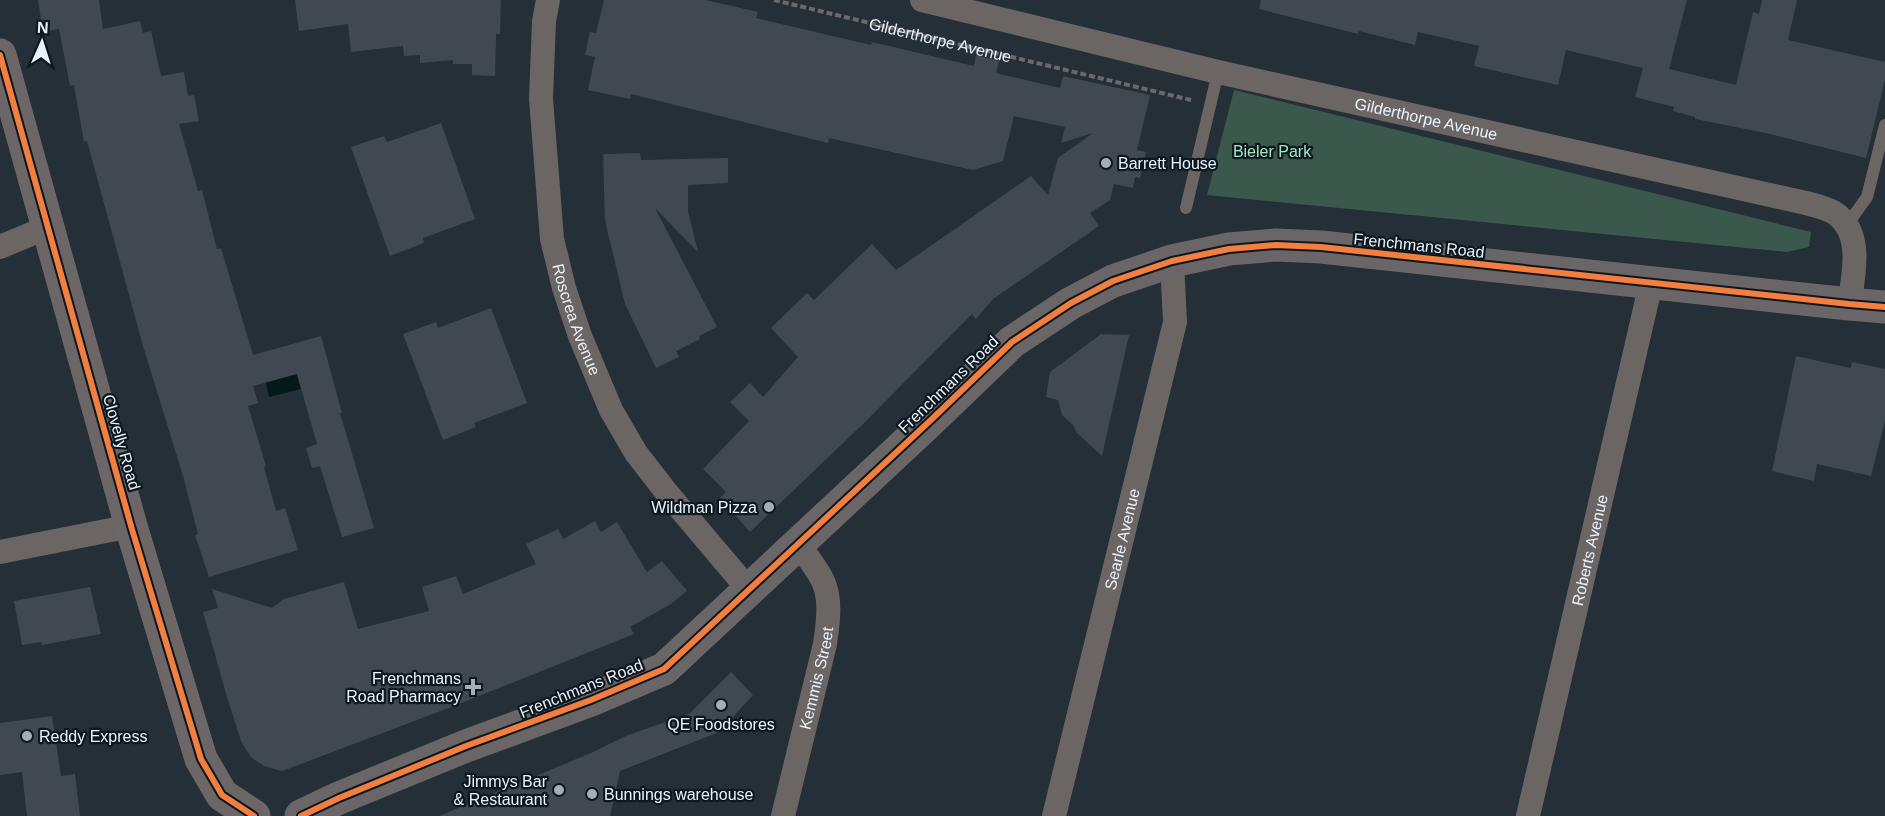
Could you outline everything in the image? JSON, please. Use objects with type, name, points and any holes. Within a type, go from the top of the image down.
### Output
[{"type":"main road","name":"Frenchmans Road","points":[[301,816],[350,793],[466,746],[591,700],[664,669],[1012,342],[1071,303],[1113,281],[1172,261],[1228,249],[1276,245],[1885,307]]},
{"type":"street","name":"Roscrea Avenue","points":[[548,0],[544,21],[542,99],[552,239],[564,288],[580,336],[611,410],[636,453],[666,493],[749,590]]},
{"type":"street","name":"Gilderthorpe Avenue","points":[[922,0],[1218,72],[1806,202],[1832,212],[1847,225]]},
{"type":"street","name":"Clovelly Road","points":[[2,72],[131,526],[201,759],[222,795],[254,816]]},
{"type":"street","points":[[1847,225],[1854,243],[1855,261],[1849,304]]},
{"type":"street","points":[[0,247],[48,228]]},
{"type":"street","name":"Searle Avenue","points":[[1054,816],[1176,321],[1172,261]]},
{"type":"street","name":"Roberts Avenue","points":[[1528,816],[1651,283]]},
{"type":"street","points":[[0,552],[131,526]]},
{"type":"street","name":"Kemmis Street","points":[[783,816],[825,644],[828,621],[823,580],[798,543]]},
{"type":"lane","points":[[1186,208],[1218,72]]},
{"type":"lane","points":[[1847,225],[1867,197],[1885,125]]},
{"type":"green space","name":"Bieler Park","points":[[1234,90],[1811,232],[1809,247],[1787,252],[1207,195]]},
{"type":"shaded area","points":[[296,372],[301,389],[269,397],[265,380]]},
{"type":"building","points":[[38,0],[99,0],[103,29],[140,21],[143,33],[151,31],[161,76],[184,72],[188,96],[194,95],[199,121],[179,124],[198,191],[202,190],[217,249],[221,248],[253,355],[321,336],[342,413],[340,413],[374,528],[342,537],[320,466],[312,468],[306,448],[317,444],[297,374],[253,386],[258,403],[248,406],[266,466],[264,467],[276,511],[285,508],[298,550],[209,577],[195,535],[198,534],[183,476],[143,346],[87,141],[84,142],[74,85],[70,86],[59,29],[43,32]]},
{"type":"building","points":[[295,0],[501,0],[500,34],[496,34],[495,76],[472,75],[472,64],[453,64],[453,60],[420,63],[420,55],[404,56],[403,46],[351,52],[348,24],[299,31]]},
{"type":"building","points":[[604,0],[706,0],[758,12],[756,18],[974,66],[976,55],[999,61],[996,73],[1060,88],[1063,76],[1150,95],[1137,150],[1146,152],[1140,178],[1135,177],[1133,188],[1114,184],[1110,200],[1090,213],[1099,226],[993,299],[976,319],[972,314],[863,424],[750,532],[720,498],[726,492],[703,469],[749,421],[730,402],[750,383],[763,397],[798,357],[771,328],[807,293],[814,300],[872,244],[896,270],[1031,176],[1048,195],[1058,158],[1093,133],[1061,143],[1065,127],[1014,116],[1003,161],[973,170],[829,138],[828,143],[631,94],[630,99],[588,90],[595,57],[585,55],[590,32],[596,33]]},
{"type":"building","points":[[1261,0],[1687,0],[1669,69],[1736,85],[1753,12],[1759,14],[1762,0],[1797,0],[1788,40],[1885,62],[1885,80],[1866,158],[1766,133],[1695,119],[1695,117],[1673,111],[1674,107],[1635,97],[1643,68],[1566,50],[1558,85],[1474,66],[1479,46],[1418,32],[1415,45],[1359,31],[1358,34],[1259,9]]},
{"type":"building","points":[[441,123],[475,219],[423,238],[424,243],[390,256],[351,147],[384,136],[387,142]]},
{"type":"building","points":[[640,153],[641,160],[728,158],[728,183],[688,185],[688,211],[698,252],[655,208],[717,327],[676,351],[679,357],[656,368],[625,304],[605,221],[603,154]]},
{"type":"building","points":[[491,308],[527,403],[474,423],[476,427],[443,440],[403,334],[436,322],[438,328]]},
{"type":"building","points":[[1101,334],[1129,335],[1102,456],[1077,433],[1073,425],[1062,415],[1058,400],[1046,397],[1050,372]]},
{"type":"building","points":[[1796,356],[1851,368],[1852,362],[1885,369],[1885,420],[1871,476],[1817,464],[1814,481],[1772,471]]},
{"type":"building","points":[[595,521],[601,532],[617,522],[647,572],[662,561],[687,591],[671,604],[630,627],[634,634],[285,770],[264,766],[252,758],[247,751],[241,741],[227,697],[203,612],[218,608],[212,589],[272,608],[284,599],[344,582],[358,629],[429,611],[422,587],[456,576],[463,594],[536,564],[526,544],[558,529],[563,539]]},
{"type":"building","points":[[90,587],[101,634],[42,645],[41,642],[22,645],[14,601]]},
{"type":"building","points":[[731,672],[753,695],[719,732],[620,771],[610,816],[439,816],[591,753],[628,735],[689,714]]},
{"type":"building","points":[[52,716],[61,776],[75,774],[80,816],[27,816],[22,772],[0,775],[0,723]]},
{"type":"cycle path","points":[[0,55],[131,526],[201,759],[222,795],[254,816]]},
{"type":"cycle path","points":[[301,816],[466,746],[591,700],[664,669],[1012,342],[1071,303],[1113,281],[1172,261],[1229,249],[1276,245],[1321,247],[1885,307]]},
{"type":"place","name":"Barrett House","points":[[1106,163]]},
{"type":"place","name":"Wildman Pizza","points":[[769,507]]},
{"type":"place","name":"Frenchmans Road Pharmacy","points":[[473,687]]},
{"type":"place","name":"QE Foodstores","points":[[721,705]]},
{"type":"place","name":"Reddy Express","points":[[27,736]]},
{"type":"place","name":"Jimmys Bar & Restaurant","points":[[559,790]]},
{"type":"place","name":"Bunnings warehouse","points":[[592,794]]}]
